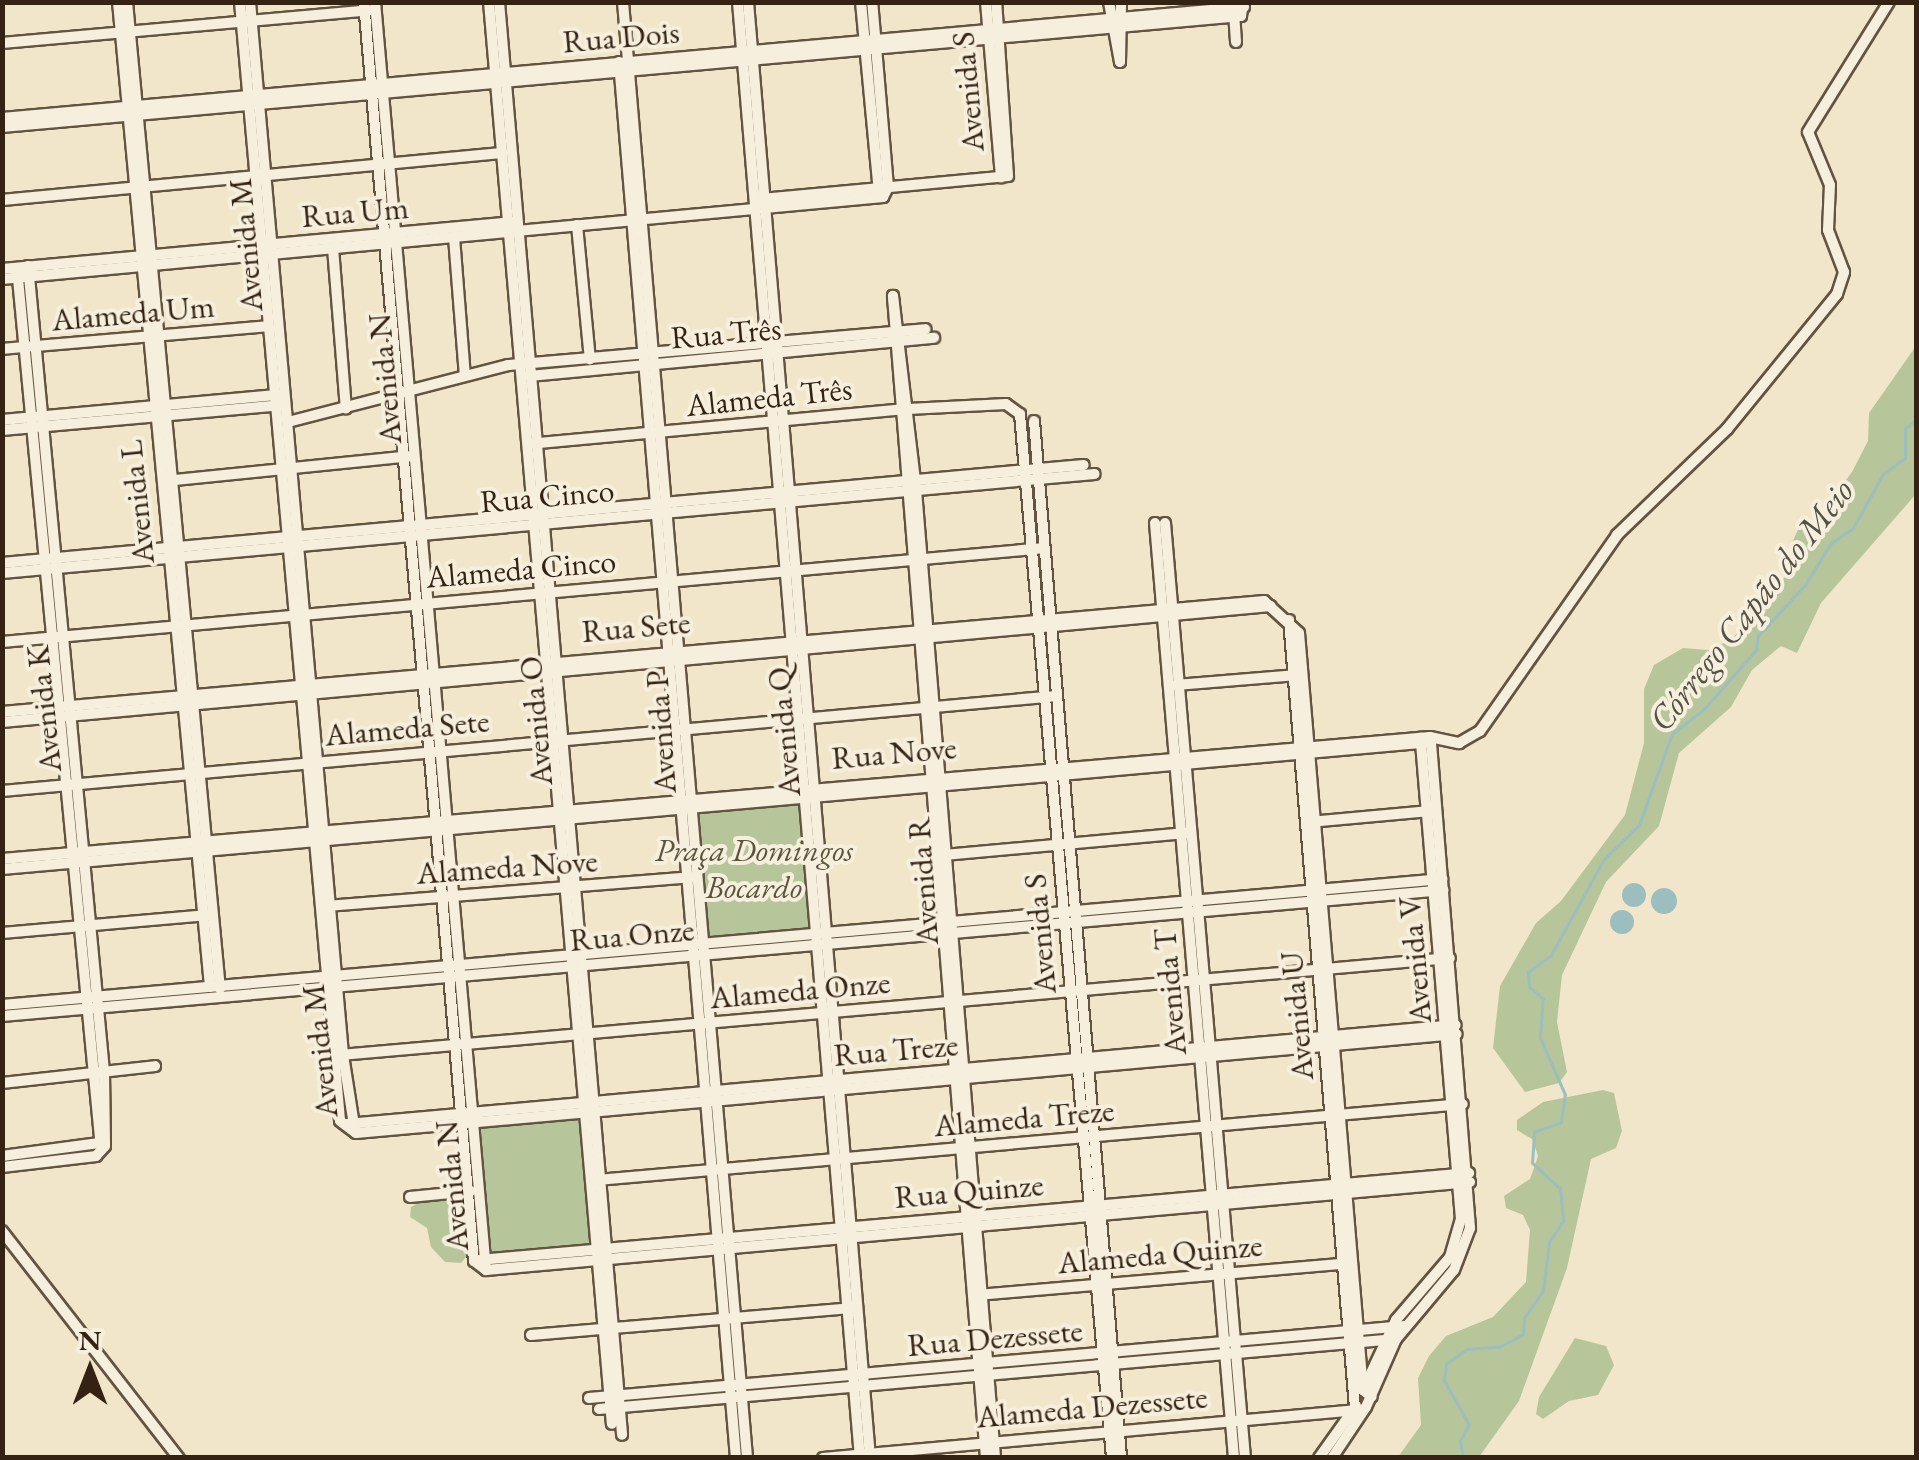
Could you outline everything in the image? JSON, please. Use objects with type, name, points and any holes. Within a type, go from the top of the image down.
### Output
[{"type":"street","name":"Avenida L","points":[[118,2],[125,31],[164,481],[216,990]]},
{"type":"street","name":"Avenida L","points":[[125,31],[127,2]]},
{"type":"street","name":"Avenida M","points":[[240,2],[246,21],[310,686],[319,833],[347,1127]]},
{"type":"street","name":"Avenida M","points":[[246,21],[250,2]]},
{"type":"street","name":"Avenida O","points":[[489,2],[518,227],[612,1424]]},
{"type":"street","name":"Avenida O","points":[[499,2],[502,153],[518,227]]},
{"type":"street","name":"Avenida P","points":[[623,2],[624,66],[711,1097],[737,1391],[747,1458]]},
{"type":"street","name":"Avenida Q","points":[[738,2],[747,56],[760,203],[865,1456]]},
{"type":"street","name":"Avenida Q","points":[[747,56],[748,2]]},
{"type":"street","points":[[862,2],[870,45],[883,192]]},
{"type":"street","points":[[870,45],[872,2]]},
{"type":"street","name":"Avenida S","points":[[986,2],[993,34],[1005,174]]},
{"type":"street","name":"Avenida S","points":[[993,34],[996,2]]},
{"type":"street","points":[[1109,2],[1117,23]]},
{"type":"street","points":[[1117,23],[1120,2]]},
{"type":"street","name":"Rua Nove","points":[[2,870],[79,857],[319,833],[1426,738],[1459,742],[1480,732],[1616,535],[1727,430],[1837,294],[1844,272],[1828,230],[1829,176],[1808,132],[1889,2]]},
{"type":"street","points":[[2,43],[370,6]]},
{"type":"street","name":"Avenida N","points":[[370,6],[481,1263]]},
{"type":"street","points":[[1236,42],[1238,9]]},
{"type":"street","name":"Rua Dois","points":[[2,118],[747,56],[1238,9]]},
{"type":"street","name":"Rua Dois","points":[[2,127],[132,110]]},
{"type":"street","points":[[2,200],[502,153]]},
{"type":"street","name":"Rua Um","points":[[2,269],[23,272],[577,224],[883,192],[1005,174]]},
{"type":"street","points":[[577,224],[590,359]]},
{"type":"street","name":"Rua Um","points":[[267,250],[334,248],[391,238],[454,237],[518,227]]},
{"type":"street","points":[[454,237],[465,376]]},
{"type":"street","points":[[334,248],[346,408]]},
{"type":"street","name":"Avenida M","points":[[267,250],[268,326],[280,400],[288,422],[288,469]]},
{"type":"street","name":"Rua Um","points":[[2,279],[23,272]]},
{"type":"street","name":"Avenida K","points":[[23,272],[100,1073],[102,1144]]},
{"type":"street","name":"Avenida R","points":[[893,300],[989,1442],[986,1458]]},
{"type":"street","name":"Alameda Um","points":[[2,349],[268,326]]},
{"type":"street","name":"Rua Três","points":[[527,370],[929,334]]},
{"type":"street","name":"Rua Três","points":[[527,370],[590,359],[649,360]]},
{"type":"street","points":[[288,422],[465,376],[527,370]]},
{"type":"street","points":[[2,430],[36,423],[280,400]]},
{"type":"street","name":"Avenida S","points":[[1015,408],[1032,473]]},
{"type":"street","name":"Alameda Três","points":[[533,444],[903,409],[1015,408]]},
{"type":"street","points":[[2,420],[36,423]]},
{"type":"street","name":"Avenida S","points":[[1034,421],[1032,473],[1114,1430],[1112,1458]]},
{"type":"street","points":[[164,481],[412,456]]},
{"type":"street","name":"Rua Cinco","points":[[2,572],[50,563],[784,497],[1084,465]]},
{"type":"street","name":"Rua Cinco","points":[[1032,473],[1095,474]]},
{"type":"street","name":"Avenida T","points":[[1160,523],[1236,1419],[1234,1458]]},
{"type":"street","name":"Alameda Cinco","points":[[2,642],[1039,548]]},
{"type":"street","name":"Rua Cinco","points":[[2,562],[50,563]]},
{"type":"street","name":"Rua Sete","points":[[2,712],[64,710],[1168,610],[1274,607]]},
{"type":"street","name":"Avenida U","points":[[1274,607],[1299,633],[1298,675],[1359,1410]]},
{"type":"street","points":[[1175,685],[1298,675]]},
{"type":"street","name":"Alameda Sete","points":[[2,791],[1051,697]]},
{"type":"street","name":"Rua Sete","points":[[2,722],[64,710]]},
{"type":"street","name":"Avenida V","points":[[1426,738],[1464,1178]]},
{"type":"street","points":[[1310,822],[1432,811]]},
{"type":"street","points":[[941,855],[1187,833]]},
{"type":"street","name":"Rua Nove","points":[[2,859],[79,857]]},
{"type":"street","name":"Alameda Nove","points":[[326,906],[693,877]]},
{"type":"street","name":"Rua Onze","points":[[2,1006],[92,1002],[1438,885]]},
{"type":"street","points":[[2,933],[209,915]]},
{"type":"street","name":"Alameda Onze","points":[[338,1055],[1445,958]]},
{"type":"street","name":"Rua Onze","points":[[2,1016],[92,1002]]},
{"type":"street","name":"Rua Treze","points":[[347,1127],[1451,1030]]},
{"type":"street","points":[[2,1084],[155,1066]]},
{"type":"street","name":"Alameda Treze","points":[[595,1180],[1458,1104]]},
{"type":"street","points":[[2,1156],[102,1144]]},
{"type":"street","points":[[2,1167],[96,1156],[102,1144]]},
{"type":"street","points":[[1332,1458],[1394,1333],[1450,1257],[1460,1226],[1464,1178]]},
{"type":"street","name":"Rua Quinze","points":[[481,1263],[1464,1178]]},
{"type":"street","name":"Rua Dezessete","points":[[589,1398],[611,1403],[1394,1333],[1404,1326],[1462,1254],[1470,1228],[1464,1178]]},
{"type":"street","points":[[410,1197],[472,1191]]},
{"type":"street","points":[[2,1231],[179,1458]]},
{"type":"street","name":"Alameda Quinze","points":[[977,1296],[1348,1263]]},
{"type":"street","points":[[532,1335],[852,1308]]},
{"type":"street","points":[[1367,1394],[1383,1340],[1394,1333]]},
{"type":"street","name":"Avenida U","points":[[1354,1337],[1367,1394]]},
{"type":"street","name":"Rua Dezessete","points":[[1354,1337],[1383,1340]]},
{"type":"street","name":"Avenida P","points":[[736,1458],[737,1391]]},
{"type":"street","name":"Avenida O","points":[[611,1403],[622,1435]]},
{"type":"street","points":[[1319,1458],[1359,1410]]},
{"type":"street","name":"Alameda Dezessete","points":[[823,1458],[1359,1410]]},
{"type":"street","name":"Avenida T","points":[[1236,1419],[1245,1458]]},
{"type":"street","name":"Avenida S","points":[[1114,1430],[1121,1458]]},
{"type":"street","name":"Avenida R","points":[[989,1442],[996,1458]]},
{"type":"green space","points":[[1916,346],[1916,494],[1821,603],[1797,653],[1781,646],[1752,670],[1731,707],[1679,753],[1659,826],[1606,882],[1562,975],[1557,1022],[1567,1072],[1559,1083],[1525,1092],[1493,1048],[1500,986],[1536,923],[1561,901],[1625,815],[1644,743],[1644,689],[1654,665],[1683,648],[1708,650],[1728,641],[1758,617],[1792,566],[1788,552],[1801,523],[1813,524],[1852,472],[1868,441],[1869,413]]},
{"type":"green space","name":"Praça Domingos Bocardo","points":[[804,799],[816,931],[705,941],[693,809]]},
{"type":"green space","points":[[1603,1090],[1614,1093],[1622,1131],[1616,1148],[1591,1159],[1567,1268],[1519,1401],[1479,1457],[1398,1457],[1421,1425],[1418,1378],[1429,1356],[1446,1336],[1493,1317],[1526,1282],[1530,1230],[1523,1215],[1506,1208],[1504,1196],[1530,1179],[1538,1156],[1532,1139],[1517,1130],[1517,1120],[1543,1102]]},
{"type":"green space","points":[[579,1117],[592,1244],[492,1255],[479,1128]]},
{"type":"green space","points":[[450,1196],[465,1210],[470,1252],[461,1263],[445,1262],[431,1247],[427,1228],[410,1217],[411,1207],[429,1197]]},
{"type":"green space","points":[[1575,1338],[1606,1346],[1614,1365],[1598,1395],[1569,1401],[1543,1419],[1536,1414],[1539,1397]]},
{"type":"water","points":[[1634,883],[1646,895],[1634,907],[1622,895]]},
{"type":"water","points":[[1664,888],[1673,892],[1677,901],[1673,910],[1664,914],[1655,910],[1651,901],[1655,892]]},
{"type":"water","points":[[1622,910],[1634,922],[1622,934],[1610,922]]},
{"type":"waterway","name":"Córrego Capão do Meio","points":[[1463,1458],[1460,1441],[1469,1425],[1444,1381],[1446,1364],[1467,1349],[1499,1347],[1523,1334],[1524,1318],[1543,1291],[1549,1242],[1563,1221],[1560,1189],[1532,1163],[1534,1132],[1561,1122],[1565,1095],[1540,1038],[1543,999],[1529,987],[1528,972],[1551,955],[1604,859],[1639,825],[1672,734],[1704,709],[1756,650],[1758,636],[1805,585],[1831,543],[1853,528],[1883,474],[1905,458],[1905,429],[1916,419]]}]
